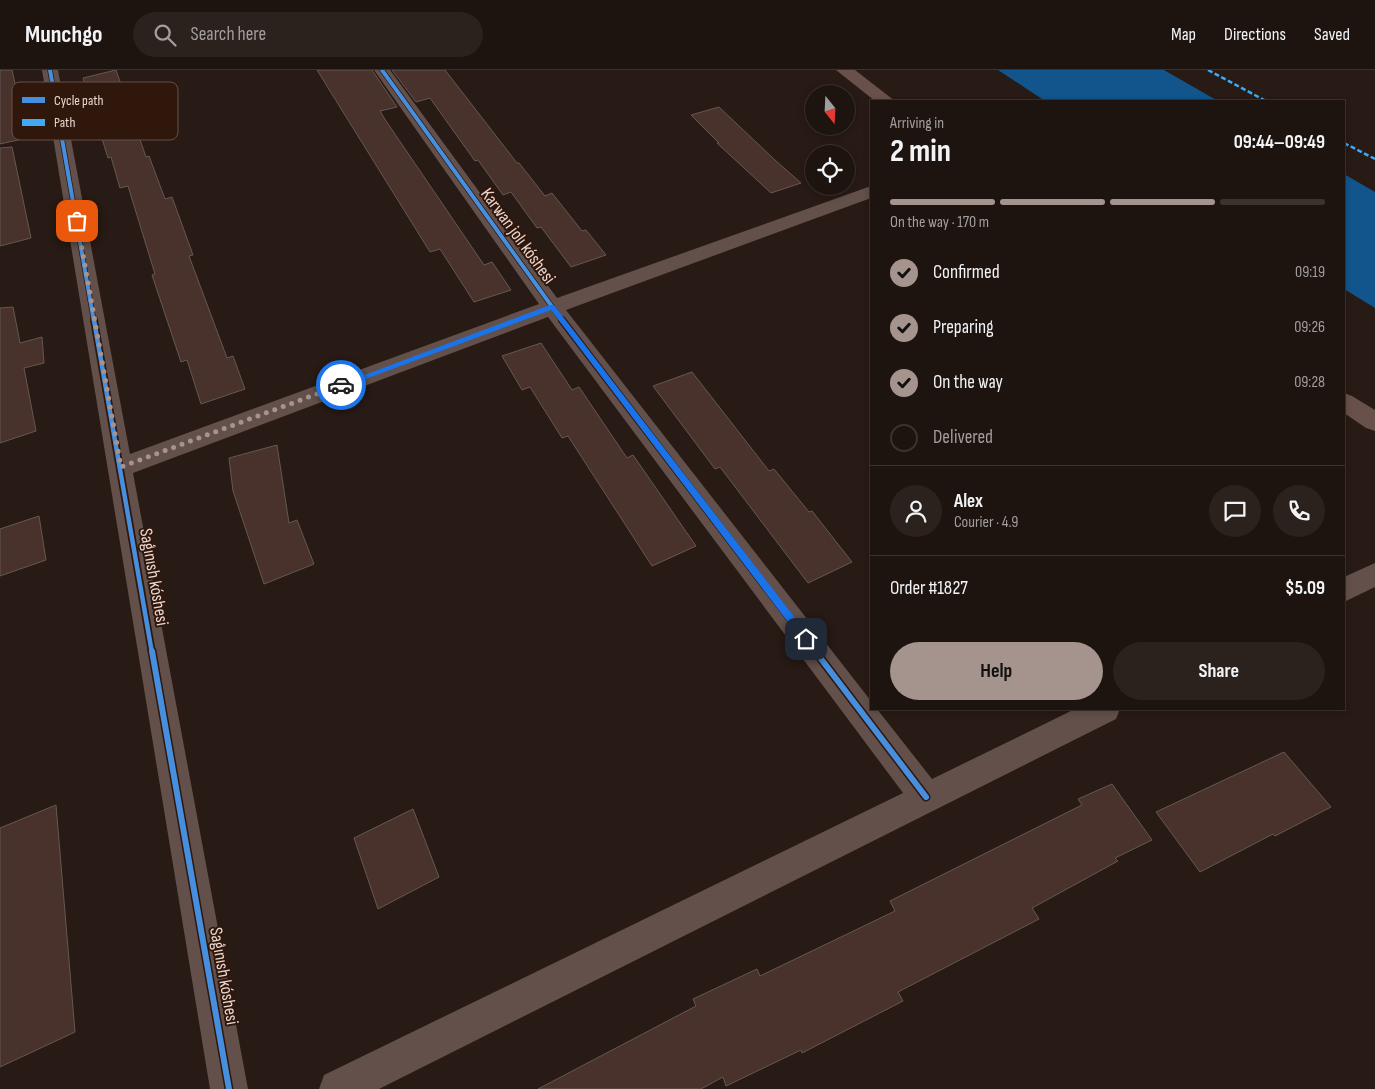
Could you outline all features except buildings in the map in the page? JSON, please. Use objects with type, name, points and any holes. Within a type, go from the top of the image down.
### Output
[{"type":"main road","points":[[844,70],[885,100]]},
{"type":"main road","points":[[1345,403],[1375,422]]},
{"type":"street","name":"Karwan jolı kóshesi","points":[[382,70],[552,307],[926,797]]},
{"type":"street","name":"Saǵınısh kóshesi","points":[[63,140],[229,1089]]},
{"type":"street","points":[[121,467],[552,307],[870,192]]},
{"type":"street","points":[[1345,589],[1375,574]]},
{"type":"street","points":[[338,1089],[1103,710]]},
{"type":"water","points":[[998,70],[1164,70],[1216,100],[1043,100]]},
{"type":"water","points":[[1345,175],[1375,192],[1375,308],[1345,290]]},
{"type":"marked path","points":[[1208,70],[1264,100]]},
{"type":"marked path","points":[[1345,144],[1375,159]]},
{"type":"cycle path","points":[[50,70],[52,82]]},
{"type":"cycle path","points":[[382,70],[552,307],[926,797]]},
{"type":"cycle path","points":[[62,140],[229,1089]]},
{"type":"way so far","points":[[77,221],[121,467],[341,385]]},
{"type":"route","points":[[341,385],[552,307],[806,639]]}]
